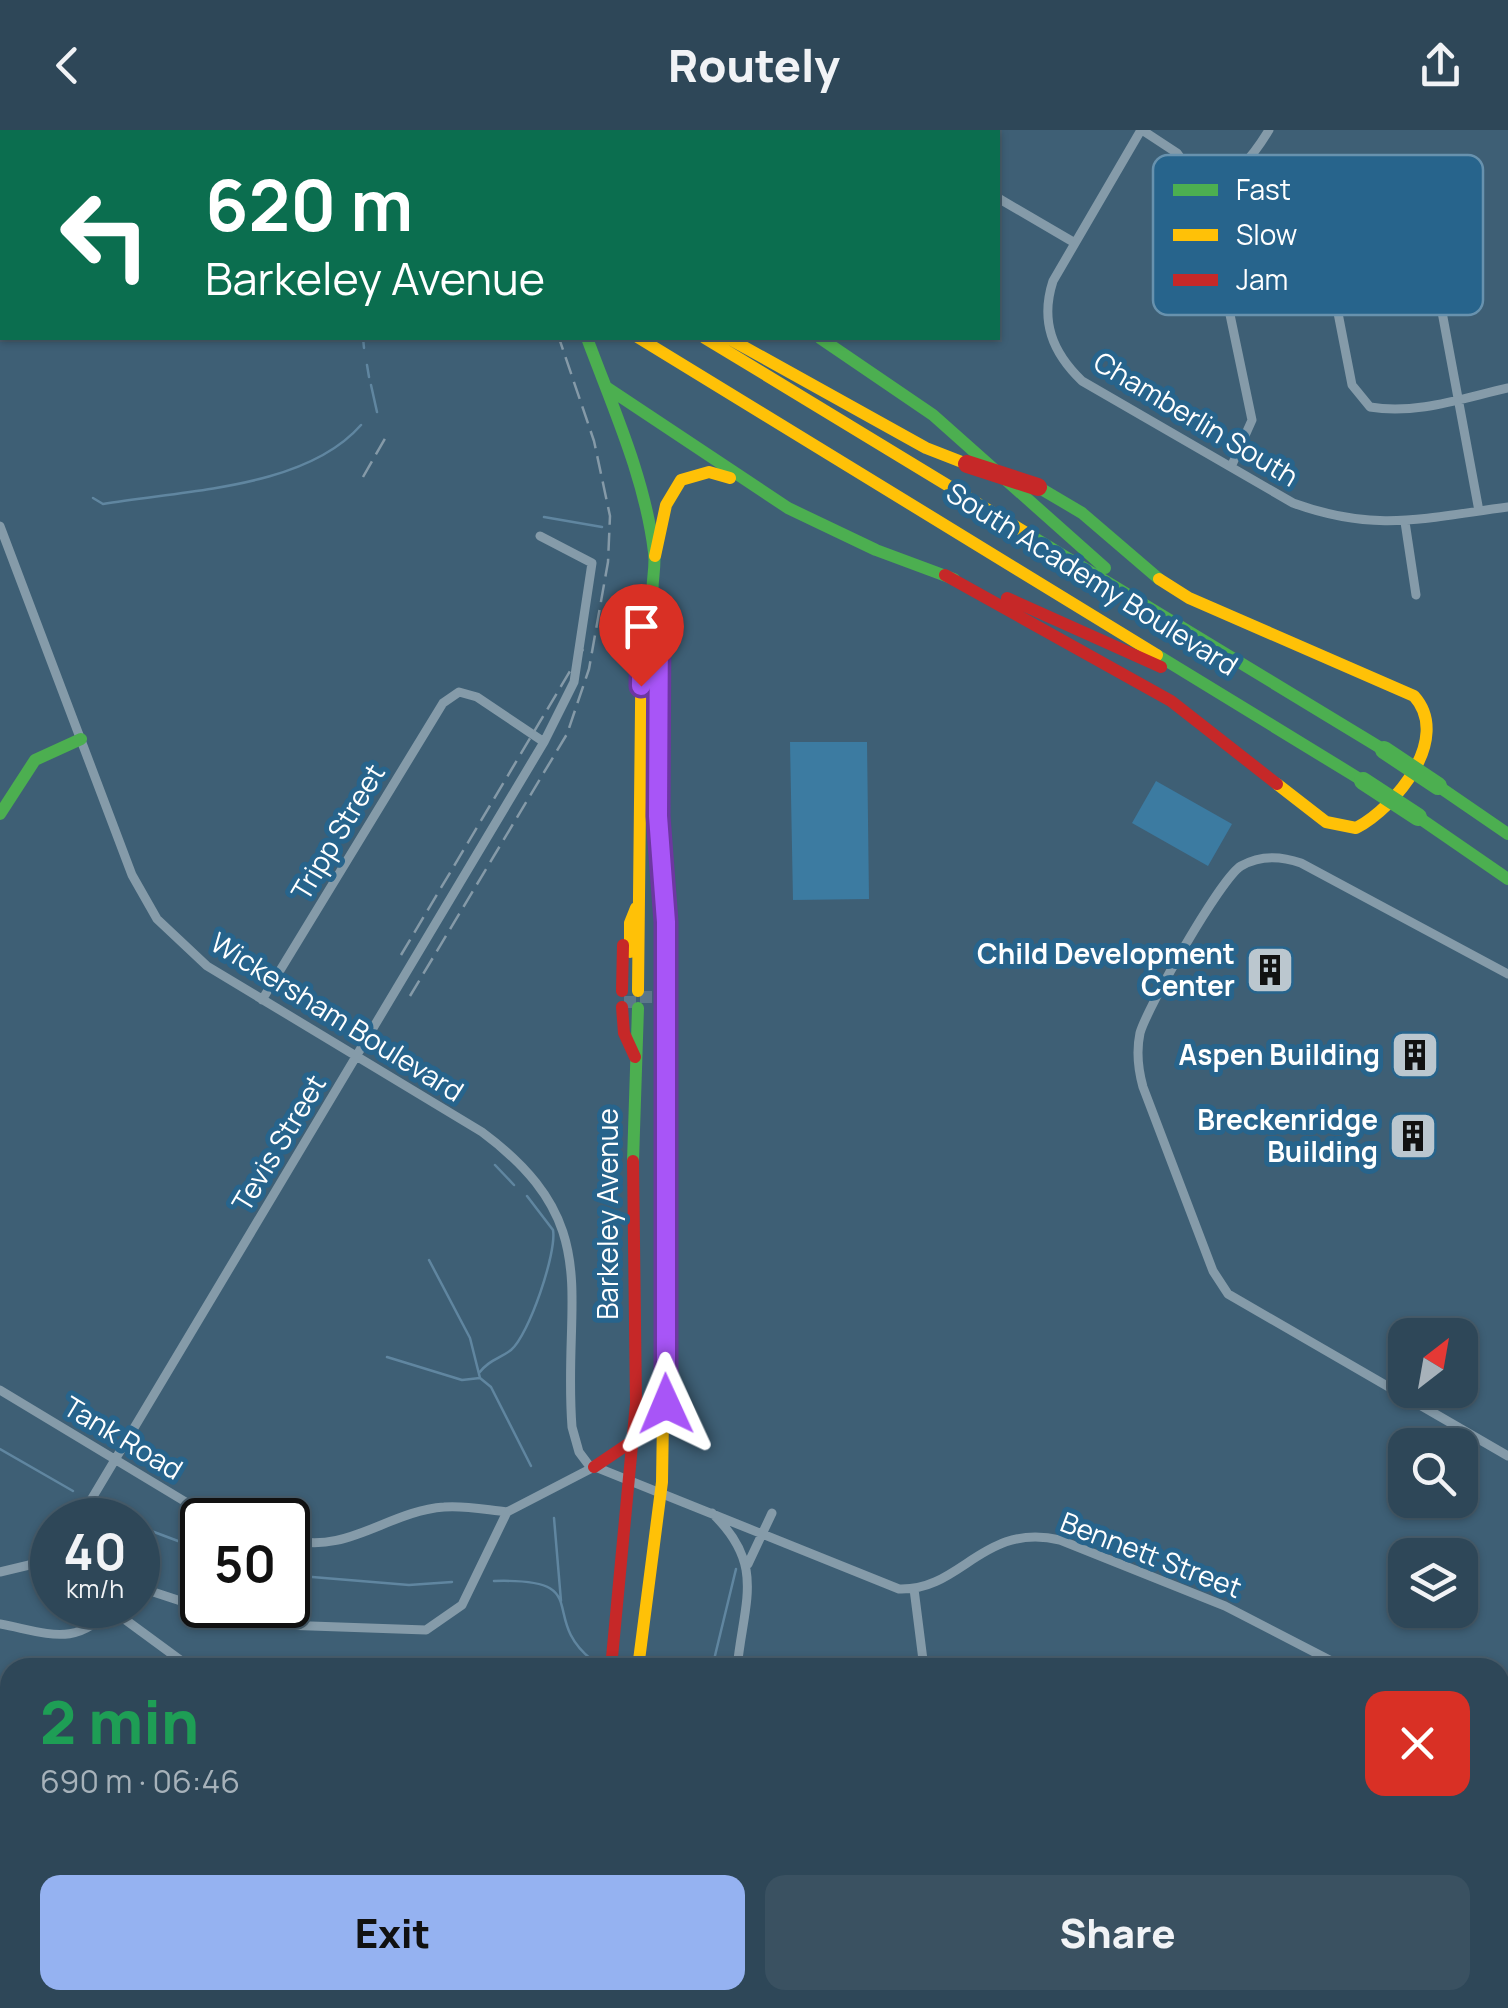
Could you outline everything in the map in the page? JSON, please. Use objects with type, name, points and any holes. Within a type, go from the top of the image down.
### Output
[{"type":"main road","points":[[588,340],[638,474],[655,556]]},
{"type":"main road","name":"South Academy Boulevard","points":[[642,340],[1271,722],[1418,816],[1508,880]]},
{"type":"main road","name":"South Academy Boulevard","points":[[708,340],[1182,624],[1384,750],[1508,834]]},
{"type":"main road","points":[[732,340],[926,448],[1038,488],[1082,513],[1150,573],[1188,598],[1414,696],[1429,718],[1428,738],[1381,813],[1356,828],[1326,822],[1171,702],[945,575]]},
{"type":"main road","points":[[823,340],[933,415],[1090,556],[1182,624]]},
{"type":"main road","points":[[606,387],[758,489],[825,528],[1069,622],[1271,722]]},
{"type":"main road","points":[[639,1658],[661,1490],[666,1404],[666,922],[658,816],[659,612],[651,600],[655,556],[669,495],[688,474],[715,472],[758,489]]},
{"type":"main road","name":"Barkeley Avenue","points":[[613,1658],[634,1440],[636,1060],[624,1033],[634,999],[639,901],[642,614],[651,600]]},
{"type":"main road","points":[[0,814],[35,760],[82,739]]},
{"type":"main road","name":"Barkeley Avenue","points":[[634,999],[624,942],[639,901]]},
{"type":"main road","points":[[594,1467],[634,1440]]},
{"type":"street","points":[[1141,130],[1179,155]]},
{"type":"street","name":"Chamberlin South","points":[[1141,130],[1053,281],[1045,305],[1047,326],[1065,364],[1082,381],[1293,503],[1330,517],[1365,523],[1406,522],[1508,507]]},
{"type":"street","points":[[1253,155],[1268,130]]},
{"type":"street","points":[[1000,199],[1075,243]]},
{"type":"street","points":[[1230,315],[1252,420],[1231,467]]},
{"type":"street","points":[[1338,315],[1352,385],[1370,407],[1397,412],[1508,388]]},
{"type":"street","points":[[1443,315],[1479,511]]},
{"type":"street","points":[[1406,522],[1416,595]]},
{"type":"street","name":"Wickersham Boulevard","points":[[0,526],[146,902],[192,954],[495,1141],[514,1158],[558,1214],[571,1256],[572,1427],[581,1457],[594,1467]]},
{"type":"street","name":"Tevis Street","points":[[92,1498],[544,742],[574,682],[592,563],[540,536]]},
{"type":"street","name":"Tripp Street","points":[[262,1000],[442,703],[459,692],[476,697],[544,742]]},
{"type":"street","points":[[1508,974],[1301,863],[1277,858],[1254,860],[1233,872],[1216,893],[1144,1023],[1137,1059],[1212,1271],[1228,1294],[1508,1456]]},
{"type":"street","name":"Tank Road","points":[[0,1390],[184,1498]]},
{"type":"street","points":[[310,1540],[345,1542],[395,1519],[444,1507],[507,1512],[594,1467],[707,1508],[884,1584],[914,1589],[923,1658]]},
{"type":"street","points":[[707,1508],[735,1537],[748,1564]]},
{"type":"street","points":[[160,1594],[267,1626],[426,1630],[462,1606],[507,1512]]},
{"type":"street","points":[[739,1658],[748,1564],[772,1513]]},
{"type":"street","name":"Bennett Street","points":[[914,1589],[934,1584],[1005,1540],[1054,1538],[1225,1606],[1326,1658]]},
{"type":"street","points":[[0,1572],[30,1565]]},
{"type":"street","points":[[0,1624],[72,1635],[90,1628]]},
{"type":"street","points":[[138,1628],[177,1658]]},
{"type":"shaded area","points":[[790,742],[867,742],[869,899],[793,900]]},
{"type":"shaded area","points":[[1156,781],[1232,824],[1208,866],[1132,823]]},
{"type":"waterway","points":[[363,340],[364,348]]},
{"type":"waterway","points":[[367,365],[369,377]]},
{"type":"waterway","points":[[371,385],[377,412]]},
{"type":"waterway","points":[[93,498],[103,504],[205,490],[276,474],[337,446],[361,425]]},
{"type":"waterway","points":[[544,517],[602,527]]},
{"type":"waterway","points":[[495,1165],[514,1185]]},
{"type":"waterway","points":[[479,1373],[518,1341],[546,1274],[553,1230],[527,1196]]},
{"type":"waterway","points":[[429,1260],[470,1338],[480,1378],[491,1387],[531,1466]]},
{"type":"waterway","points":[[387,1357],[462,1380],[480,1378]]},
{"type":"waterway","points":[[0,1449],[73,1491]]},
{"type":"waterway","points":[[554,1518],[561,1601]]},
{"type":"waterway","points":[[160,1534],[180,1542]]},
{"type":"waterway","points":[[714,1658],[736,1569]]},
{"type":"waterway","points":[[310,1577],[409,1585],[452,1582]]},
{"type":"waterway","points":[[494,1581],[526,1582],[556,1593],[568,1629],[590,1658]]},
{"type":"tunnel","points":[[630,991],[630,1008]]},
{"type":"tunnel","points":[[646,991],[646,1007]]},
{"type":"railway","points":[[410,996],[567,734],[589,669],[608,562],[610,516],[594,441],[560,340]]},
{"type":"railway","points":[[363,477],[387,435]]},
{"type":"railway","points":[[401,955],[585,646]]},
{"type":"traffic: fast","points":[[588,340],[627,444],[650,524],[655,560],[653,597],[659,612],[658,753]]},
{"type":"traffic: fast","points":[[823,340],[933,415],[1105,568]]},
{"type":"traffic: fast","points":[[606,387],[788,508],[876,550],[954,579]]},
{"type":"traffic: fast","points":[[1038,487],[1082,513],[1159,579]]},
{"type":"traffic: fast","points":[[1031,536],[1384,750]]},
{"type":"traffic: fast","points":[[1157,655],[1363,781]]},
{"type":"traffic: fast","points":[[0,814],[35,760],[81,739]]},
{"type":"traffic: fast","points":[[1384,750],[1438,786]]},
{"type":"traffic: fast","points":[[1363,781],[1418,817]]},
{"type":"traffic: fast","points":[[1438,786],[1508,834]]},
{"type":"traffic: fast","points":[[1418,817],[1508,879]]},
{"type":"traffic: fast","points":[[633,1161],[638,1008]]},
{"type":"traffic: slow","points":[[642,340],[1157,655]]},
{"type":"traffic: slow","points":[[708,340],[1031,536]]},
{"type":"traffic: slow","points":[[732,340],[926,448],[967,464]]},
{"type":"traffic: slow","points":[[655,556],[666,505],[681,480],[709,472],[730,478]]},
{"type":"traffic: slow","points":[[1159,579],[1189,598],[1414,696],[1424,713],[1427,731],[1414,770],[1387,804],[1356,828],[1326,822],[1277,784]]},
{"type":"traffic: slow","points":[[638,991],[642,614],[651,600]]},
{"type":"traffic: slow","points":[[630,952],[630,923],[636,908]]},
{"type":"traffic: slow","points":[[639,1658],[662,1482],[666,1225]]},
{"type":"traffic: jam","points":[[967,464],[1038,487]]},
{"type":"traffic: jam","points":[[945,575],[1171,701],[1277,784]]},
{"type":"traffic: jam","points":[[1007,598],[1161,667]]},
{"type":"traffic: jam","points":[[658,753],[666,922],[666,1225]]},
{"type":"traffic: jam","points":[[622,991],[623,945]]},
{"type":"traffic: jam","points":[[622,1007],[624,1033],[635,1057]]},
{"type":"traffic: jam","points":[[612,1658],[636,1403],[633,1161]]},
{"type":"traffic: jam","points":[[594,1467],[634,1440]]},
{"type":"place","name":"Child Development Center","points":[[1270,970]]},
{"type":"place","name":"Aspen Building","points":[[1415,1055]]},
{"type":"place","name":"Breckenridge Building","points":[[1413,1136]]},
{"type":"route","points":[[641,686],[642,614],[651,600],[659,612],[658,816],[666,922],[666,1404]]}]
